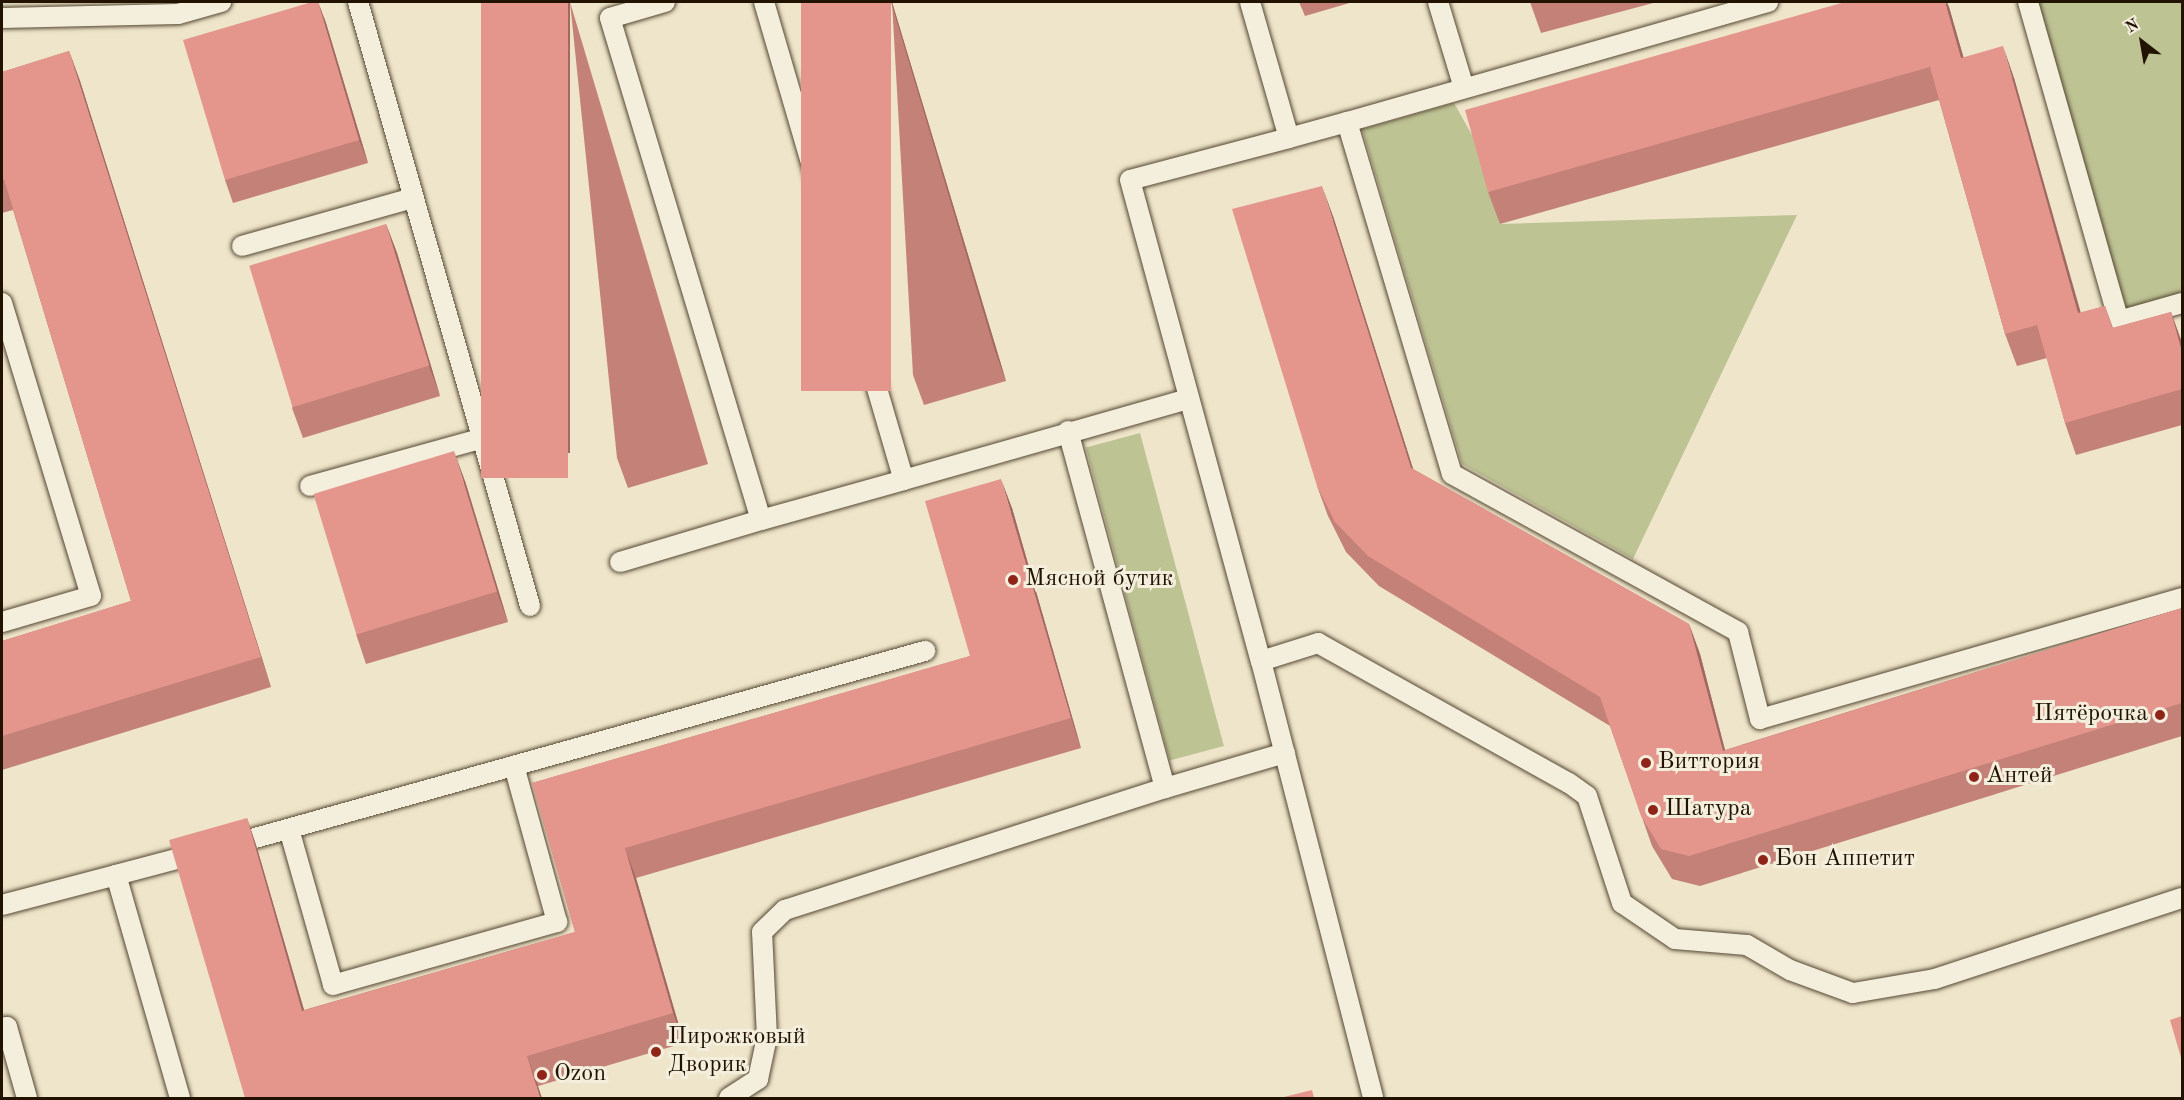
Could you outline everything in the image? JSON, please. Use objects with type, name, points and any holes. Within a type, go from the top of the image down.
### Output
[{"type":"lane","points":[[2,17],[13,13],[9,2]]},
{"type":"lane","points":[[2,17],[178,14],[221,2]]},
{"type":"lane","points":[[358,2],[480,439],[530,606]]},
{"type":"lane","points":[[665,2],[610,18],[761,520]]},
{"type":"lane","points":[[764,2],[904,480]]},
{"type":"lane","points":[[1250,2],[1288,138]]},
{"type":"lane","points":[[1438,2],[1464,88]]},
{"type":"lane","points":[[1373,1098],[1262,661],[1188,399],[1130,180],[1347,122],[1768,2]]},
{"type":"lane","points":[[2028,2],[2119,321],[2182,303]]},
{"type":"lane","points":[[1347,122],[1452,474],[1738,632],[1760,719],[2182,598]]},
{"type":"lane","points":[[242,246],[413,198]]},
{"type":"lane","points":[[2,303],[91,596],[2,622]]},
{"type":"lane","points":[[620,562],[1068,431],[1188,399]]},
{"type":"lane","points":[[1068,431],[1165,789]]},
{"type":"lane","points":[[310,486],[480,439]]},
{"type":"lane","points":[[1262,661],[1317,643],[1569,783],[1587,796],[1622,903],[1675,939],[1747,945],[1790,970],[1853,993],[1935,979],[2182,898]]},
{"type":"lane","points":[[2,905],[290,829],[925,651]]},
{"type":"lane","points":[[729,1098],[758,1079],[767,1037],[762,932],[785,910],[1285,753]]},
{"type":"lane","points":[[290,829],[333,985],[546,926],[557,922],[514,766]]},
{"type":"lane","points":[[116,874],[180,1098]]},
{"type":"lane","points":[[2,1028],[7,1027],[27,1098]]},
{"type":"green space","points":[[2033,2],[2182,2],[2182,296],[2126,313]]},
{"type":"green space","points":[[1454,103],[1476,142],[1500,224],[1797,215],[1633,559],[1462,464],[1362,129]]},
{"type":"green space","points":[[1140,433],[1224,746],[1170,760],[1086,447]]},
{"type":"building","points":[[318,2],[359,140],[225,180],[183,40]]},
{"type":"building","points":[[481,2],[568,2],[568,478],[481,478]]},
{"type":"building","points":[[801,2],[891,2],[891,391],[801,391]]},
{"type":"building","points":[[1845,2],[1945,2],[1961,58],[2003,46],[2078,313],[2105,306],[2112,328],[2171,312],[2182,352],[2182,389],[2065,423],[2037,325],[2005,334],[1930,67],[1488,192],[1465,110]]},
{"type":"building","points":[[69,51],[261,657],[2,736],[2,641],[131,601],[4,179],[2,180],[2,72]]},
{"type":"building","points":[[1322,186],[1411,468],[1689,624],[1723,751],[2182,608],[2182,703],[1689,856],[1661,849],[1641,816],[1600,697],[1368,556],[1335,522],[1317,486],[1232,209]]},
{"type":"building","points":[[386,224],[429,366],[293,407],[249,266]]},
{"type":"building","points":[[454,451],[497,592],[356,635],[313,494]]},
{"type":"building","points":[[1001,479],[1071,718],[625,848],[673,1013],[527,1056],[540,1098],[245,1098],[169,840],[247,818],[302,1011],[575,932],[532,783],[970,656],[925,501]]},
{"type":"building","points":[[2182,1016],[2182,1061],[2170,1020]]},
{"type":"building","points":[[1312,1090],[1314,1098],[1280,1098]]},
{"type":"place","name":"Мясной бутик","points":[[1013,580]]},
{"type":"place","name":"Пятёрочка","points":[[2160,715]]},
{"type":"place","name":"Виттория","points":[[1646,763]]},
{"type":"place","name":"Антей","points":[[1974,777]]},
{"type":"place","name":"Шатура","points":[[1653,810]]},
{"type":"place","name":"Бон Аппетит","points":[[1763,860]]},
{"type":"place","name":"Пирожковый Дворик","points":[[656,1052]]},
{"type":"place","name":"Ozon","points":[[542,1075]]}]
